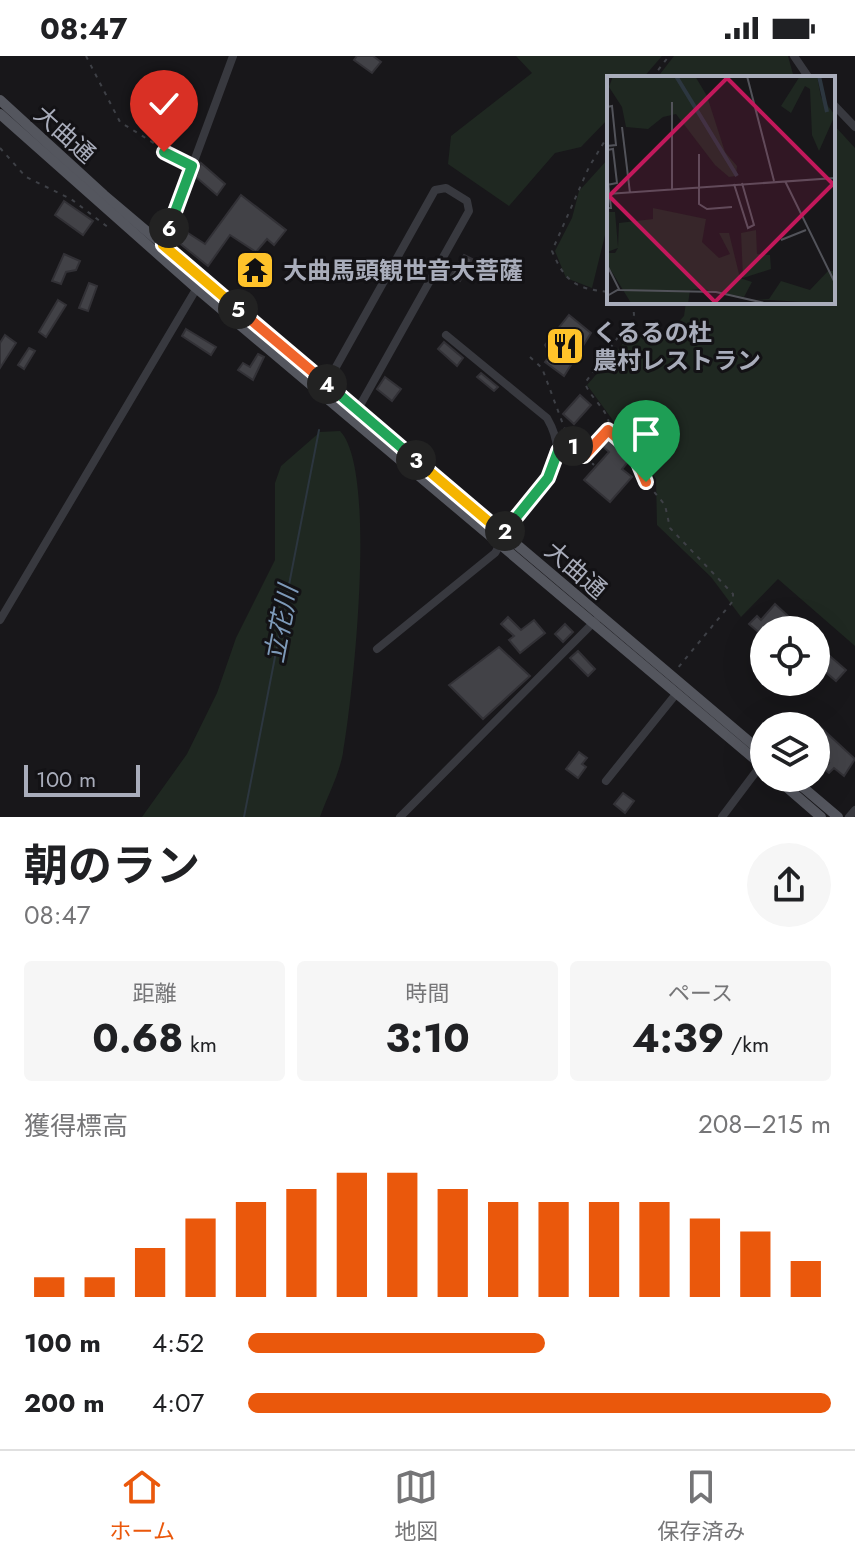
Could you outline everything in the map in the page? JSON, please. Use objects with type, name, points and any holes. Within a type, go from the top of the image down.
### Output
[{"type":"main road","name":"大曲通","points":[[0,100],[163,245],[200,283],[358,409],[502,533],[676,694],[750,752]]},
{"type":"main road","name":"大曲通","points":[[0,114],[200,283],[500,546],[671,676],[750,750]]},
{"type":"main road","points":[[792,792],[821,817]]},
{"type":"main road","points":[[809,792],[838,817]]},
{"type":"street","points":[[163,245],[233,56]]},
{"type":"street","points":[[794,56],[808,76]]},
{"type":"street","points":[[835,106],[855,127]]},
{"type":"street","points":[[327,383],[435,190],[446,188],[467,201],[469,211],[358,409]]},
{"type":"street","points":[[0,620],[200,283]]},
{"type":"street","points":[[377,649],[500,546],[502,533],[548,478],[558,451],[557,435],[547,418],[446,335]]},
{"type":"street","points":[[400,817],[595,620]]},
{"type":"street","points":[[606,781],[676,694]]},
{"type":"street","points":[[722,817],[750,779]]},
{"type":"street","points":[[849,817],[855,810]]},
{"type":"path","points":[[86,56],[120,122],[164,152],[192,166]]},
{"type":"path","points":[[654,76],[669,56]]},
{"type":"path","points":[[607,137],[589,167],[552,251],[560,272],[574,285],[607,292]]},
{"type":"path","points":[[0,148],[26,177],[71,199],[109,228]]},
{"type":"path","points":[[584,456],[608,430],[608,418],[588,393],[585,383],[634,315],[633,304]]},
{"type":"path","points":[[530,357],[542,368],[570,443],[594,465]]},
{"type":"path","points":[[608,430],[634,453],[646,482],[665,505],[670,528],[733,594],[733,601],[671,676]]},
{"type":"path","points":[[558,451],[570,443]]},
{"type":"shaded area","points":[[516,56],[662,56],[645,76],[607,76],[607,120],[581,147],[555,153],[509,206],[448,164],[451,136],[532,73]]},
{"type":"shaded area","points":[[674,56],[788,56],[793,76],[659,76]]},
{"type":"shaded area","points":[[835,126],[855,148],[855,646],[830,624],[830,616],[821,616],[778,579],[741,617],[711,577],[657,525],[656,479],[587,385],[634,331],[662,340],[684,316],[686,304],[835,304]]},
{"type":"shaded area","points":[[607,160],[607,227],[592,288],[566,278],[555,251],[572,218],[579,191]]},
{"type":"shaded area","points":[[340,431],[351,454],[358,490],[360,585],[343,753],[320,817],[142,817],[187,754],[217,693],[236,638],[275,560],[275,483],[281,466],[320,432]]},
{"type":"building","points":[[357,56],[373,56],[381,62],[372,73],[354,60]]},
{"type":"building","points":[[201,163],[225,184],[217,195],[196,177]]},
{"type":"building","points":[[241,195],[286,230],[274,245],[267,239],[256,252],[230,235],[208,266],[173,238],[177,226],[205,244]]},
{"type":"building","points":[[64,201],[93,221],[83,235],[55,215]]},
{"type":"building","points":[[64,254],[80,261],[76,270],[66,272],[61,284],[52,281]]},
{"type":"building","points":[[464,255],[472,259],[460,281],[450,276]]},
{"type":"building","points":[[89,283],[97,286],[88,311],[79,308]]},
{"type":"building","points":[[58,300],[66,305],[46,337],[39,332]]},
{"type":"building","name":"くるるの杜 農村レストラン","points":[[569,315],[591,333],[564,376],[545,362],[551,354],[545,345]]},
{"type":"building","points":[[186,329],[216,347],[211,355],[182,336]]},
{"type":"building","points":[[5,335],[16,343],[0,368],[0,343]]},
{"type":"building","points":[[444,342],[463,358],[457,366],[438,349]]},
{"type":"building","points":[[29,348],[35,351],[24,369],[18,365]]},
{"type":"building","points":[[258,354],[264,357],[253,380],[238,370],[243,363],[250,367]]},
{"type":"building","points":[[481,373],[498,387],[494,391],[477,377]]},
{"type":"building","points":[[385,377],[401,389],[392,401],[377,389]]},
{"type":"building","points":[[580,395],[591,405],[574,424],[563,414]]},
{"type":"building","points":[[606,432],[632,457],[622,469],[632,477],[610,502],[584,480],[609,452],[598,442]]},
{"type":"building","points":[[775,604],[788,616],[764,616]]},
{"type":"building","points":[[508,617],[521,630],[534,620],[545,633],[520,653],[509,640],[514,636],[501,624]]},
{"type":"building","points":[[565,624],[573,632],[563,642],[555,634]]},
{"type":"building","points":[[499,647],[530,676],[483,719],[449,685]]},
{"type":"building","points":[[578,651],[595,669],[588,676],[570,658]]},
{"type":"building","points":[[830,656],[846,670],[836,681],[830,676]]},
{"type":"building","points":[[830,736],[855,759],[844,776],[834,768],[830,772]]},
{"type":"building","points":[[579,752],[587,758],[582,764],[586,767],[578,778],[566,769]]},
{"type":"building","points":[[623,793],[634,801],[625,813],[614,804]]},
{"type":"waterway","name":"立花川","points":[[244,817],[319,430]]},
{"type":"place","name":"大曲馬頭観世音大菩薩","points":[[255,270]]},
{"type":"place","name":"くるるの杜 農村レストラン","points":[[565,346]]},
{"type":"route","points":[[164,152],[192,166],[163,245],[502,533],[548,478],[556,465],[558,451],[570,443],[584,456],[608,430],[634,453],[646,482]]}]
